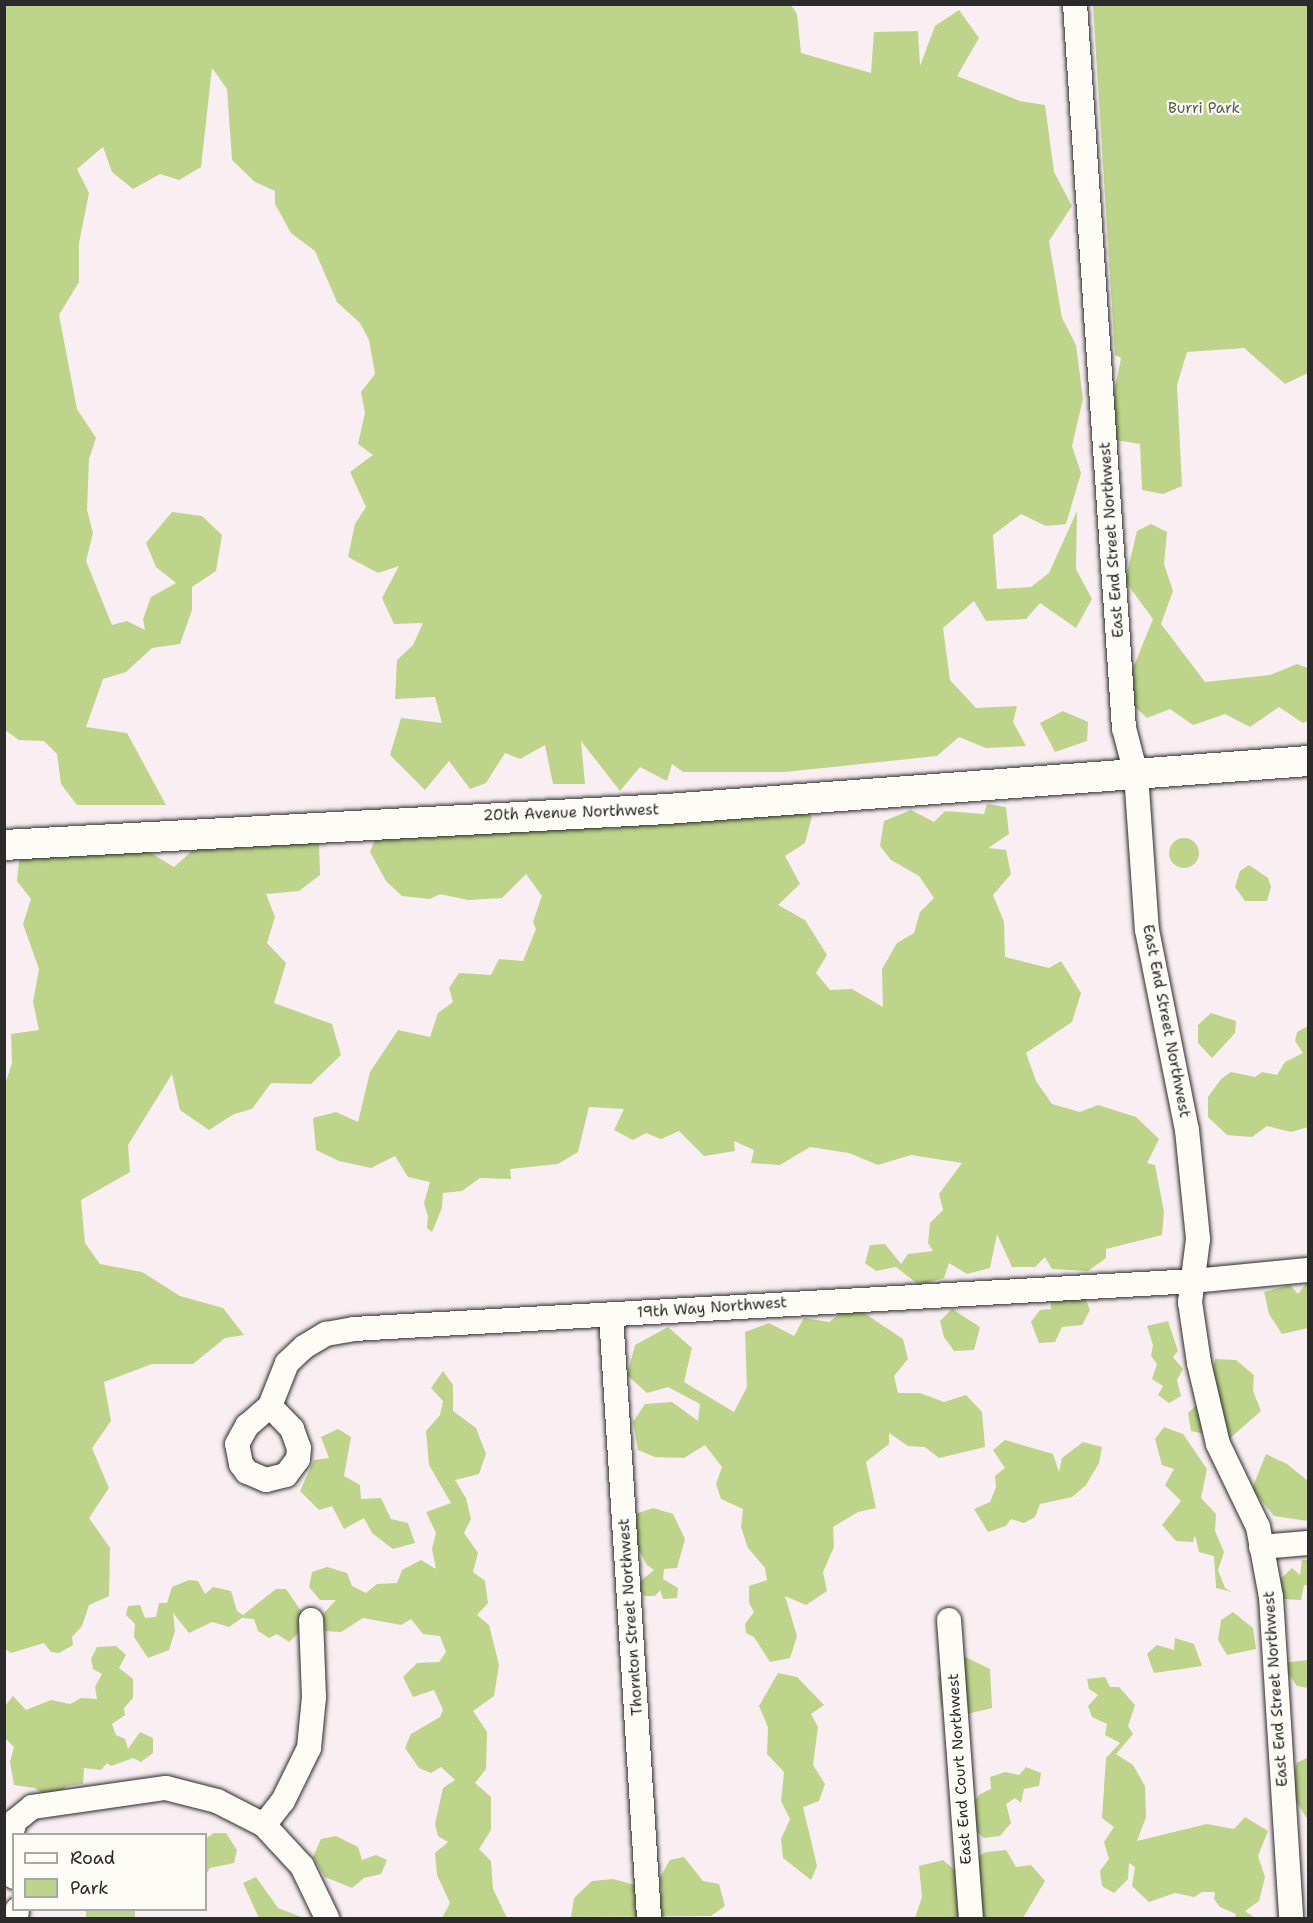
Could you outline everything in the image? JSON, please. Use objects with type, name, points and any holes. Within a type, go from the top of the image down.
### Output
[{"type":"street","name":"East End Street Northwest","points":[[1075,4],[1124,728],[1136,774],[1147,930],[1187,1130],[1198,1239],[1190,1302],[1199,1363],[1218,1444],[1258,1527],[1271,1597],[1291,1918]]},
{"type":"street","name":"20th Avenue Northwest","points":[[4,845],[667,809],[1308,761]]},
{"type":"street","name":"19th Way Northwest","points":[[270,1406],[288,1363],[304,1347],[326,1334],[354,1329],[1193,1281],[1308,1270]]},
{"type":"street","name":"Thornton Street Northwest","points":[[611,1316],[649,1918]]},
{"type":"street","points":[[1262,1546],[1308,1543]]},
{"type":"street","points":[[264,1825],[283,1801],[309,1748],[314,1697],[311,1620]]},
{"type":"street","name":"East End Court Northwest","points":[[949,1620],[971,1918]]},
{"type":"street","points":[[12,1863],[9,1842],[15,1821],[32,1807],[166,1788],[217,1801],[264,1825],[302,1866],[327,1918]]},
{"type":"green space","points":[[5,4],[791,5],[797,14],[801,53],[871,73],[874,32],[918,31],[920,66],[935,26],[959,10],[979,38],[957,76],[1020,101],[1045,105],[1054,172],[1072,206],[1049,241],[1062,318],[1076,345],[1083,399],[1072,446],[1081,473],[1066,524],[1046,526],[1021,514],[993,535],[997,589],[1031,587],[1049,573],[1077,511],[1076,569],[1092,599],[1076,628],[1040,603],[1026,619],[986,621],[974,601],[943,628],[950,680],[976,708],[1017,706],[1013,722],[1026,746],[986,748],[959,737],[937,756],[785,772],[683,772],[672,764],[667,781],[640,767],[620,791],[581,741],[585,784],[553,784],[545,745],[520,759],[505,753],[486,783],[470,789],[449,761],[425,790],[390,755],[401,718],[442,723],[435,697],[395,699],[397,660],[413,645],[423,623],[394,624],[382,598],[399,566],[378,573],[348,557],[355,524],[366,507],[350,472],[373,455],[358,444],[365,413],[361,392],[375,374],[369,340],[360,323],[337,302],[315,251],[291,233],[275,204],[275,191],[255,182],[232,160],[227,89],[212,68],[201,167],[179,180],[160,174],[133,189],[112,172],[103,147],[77,169],[89,193],[79,243],[79,282],[59,315],[77,409],[96,438],[89,459],[87,510],[93,533],[86,561],[112,625],[127,621],[145,630],[143,619],[151,597],[176,583],[156,567],[146,543],[172,512],[202,516],[222,535],[216,571],[192,587],[192,610],[180,644],[152,648],[126,672],[103,679],[86,727],[127,733],[166,805],[77,805],[61,784],[57,754],[44,741],[19,740],[5,730]]},
{"type":"green space","name":"Burri Park","points":[[1093,5],[1308,5],[1308,373],[1285,384],[1244,348],[1187,352],[1177,385],[1182,486],[1163,494],[1142,490],[1140,444],[1115,440],[1113,398],[1121,358],[1115,355]]},
{"type":"green space","points":[[1151,524],[1167,532],[1164,564],[1173,591],[1161,624],[1205,682],[1270,675],[1297,664],[1308,668],[1308,721],[1303,723],[1279,707],[1250,727],[1225,714],[1193,725],[1170,709],[1147,718],[1131,703],[1130,676],[1153,619],[1125,581],[1137,531]]},
{"type":"green space","points":[[1063,711],[1088,722],[1087,741],[1055,752],[1040,723]]},
{"type":"green space","points":[[779,791],[812,816],[805,843],[785,856],[800,884],[778,905],[805,920],[827,955],[816,973],[830,990],[852,989],[883,1007],[882,969],[897,943],[914,933],[920,912],[934,898],[919,876],[891,860],[880,846],[884,821],[911,810],[934,822],[945,811],[984,814],[987,804],[1006,807],[1009,834],[988,848],[1006,850],[1011,874],[993,895],[1004,922],[1005,957],[1049,968],[1061,961],[1081,993],[1072,1022],[1026,1053],[1036,1081],[1052,1104],[1080,1112],[1098,1105],[1136,1117],[1159,1139],[1147,1163],[1155,1165],[1164,1212],[1162,1235],[1106,1249],[1106,1258],[1088,1271],[1052,1269],[1045,1257],[1035,1267],[1012,1267],[997,1234],[990,1268],[967,1274],[949,1263],[944,1278],[919,1285],[896,1267],[876,1271],[865,1263],[870,1245],[885,1244],[901,1264],[908,1254],[933,1251],[928,1243],[930,1223],[943,1210],[939,1194],[962,1163],[911,1155],[878,1165],[849,1153],[810,1147],[780,1165],[751,1163],[754,1150],[734,1141],[735,1151],[704,1156],[679,1131],[661,1139],[646,1133],[633,1140],[614,1130],[624,1109],[589,1107],[578,1152],[558,1164],[510,1169],[511,1179],[480,1178],[462,1191],[443,1193],[442,1208],[432,1232],[427,1228],[428,1216],[424,1203],[430,1182],[408,1177],[395,1156],[371,1168],[339,1161],[316,1150],[313,1118],[336,1112],[358,1122],[370,1072],[398,1030],[430,1037],[438,1013],[453,1002],[449,988],[459,973],[491,975],[499,959],[523,961],[536,929],[533,922],[542,896],[526,874],[502,898],[468,900],[440,894],[430,899],[402,896],[386,881],[370,852],[387,812],[616,829],[635,818],[657,826],[669,818]]},
{"type":"green space","points":[[45,831],[139,846],[174,867],[193,850],[223,840],[248,849],[286,832],[319,843],[320,875],[299,891],[266,894],[275,917],[267,943],[286,963],[274,1003],[332,1024],[341,1055],[311,1084],[271,1083],[252,1109],[234,1114],[209,1130],[180,1110],[172,1074],[128,1145],[130,1172],[81,1200],[85,1243],[100,1264],[142,1272],[180,1296],[223,1308],[244,1335],[225,1338],[193,1364],[152,1364],[104,1382],[111,1421],[92,1448],[109,1488],[89,1518],[110,1548],[109,1596],[89,1605],[82,1626],[72,1637],[73,1645],[59,1653],[51,1652],[44,1643],[11,1653],[5,1649],[4,1088],[12,1063],[11,1034],[39,1030],[33,1002],[39,969],[23,924],[31,899],[17,881],[19,861]]},
{"type":"green space","points":[[1184,838],[1195,842],[1199,853],[1195,864],[1184,868],[1173,864],[1169,853],[1173,842]]},
{"type":"green space","points":[[1249,865],[1268,878],[1271,887],[1267,901],[1245,901],[1235,887],[1240,871]]},
{"type":"green space","points":[[1211,1013],[1236,1021],[1235,1033],[1212,1058],[1198,1043],[1198,1025]]},
{"type":"green space","points":[[1308,1026],[1308,1127],[1291,1132],[1267,1126],[1252,1137],[1227,1135],[1208,1117],[1208,1097],[1221,1079],[1231,1072],[1255,1077],[1262,1072],[1277,1075],[1285,1062],[1303,1053],[1295,1041],[1297,1032]]},
{"type":"green space","points":[[1308,1281],[1308,1328],[1282,1334],[1269,1314],[1264,1292],[1290,1285],[1298,1294]]},
{"type":"green space","points":[[1050,1294],[1084,1295],[1090,1310],[1082,1325],[1062,1327],[1055,1342],[1039,1343],[1031,1322],[1040,1310],[1051,1309]]},
{"type":"green space","points":[[852,1305],[903,1339],[908,1359],[894,1376],[898,1393],[920,1393],[944,1402],[966,1395],[982,1412],[985,1447],[939,1458],[925,1447],[908,1446],[889,1433],[889,1444],[866,1462],[876,1508],[858,1512],[833,1527],[834,1547],[823,1572],[827,1591],[806,1605],[785,1596],[797,1636],[790,1658],[770,1662],[754,1637],[746,1633],[745,1624],[754,1612],[749,1603],[749,1586],[767,1580],[765,1568],[748,1548],[741,1527],[743,1509],[721,1499],[716,1484],[722,1467],[705,1445],[684,1458],[655,1457],[638,1450],[633,1422],[645,1404],[672,1402],[698,1421],[700,1404],[668,1387],[647,1393],[627,1375],[635,1345],[668,1327],[692,1348],[684,1382],[734,1412],[747,1387],[745,1332],[769,1323],[794,1336],[804,1318],[829,1322]]},
{"type":"green space","points":[[952,1309],[980,1327],[974,1350],[954,1351],[944,1337],[940,1321]]},
{"type":"green space","points":[[1168,1321],[1178,1351],[1173,1357],[1183,1369],[1177,1380],[1181,1396],[1169,1403],[1158,1395],[1163,1386],[1152,1379],[1157,1364],[1151,1356],[1153,1345],[1147,1326]]},
{"type":"green space","points":[[1215,1359],[1236,1360],[1254,1375],[1253,1391],[1261,1411],[1229,1439],[1191,1431],[1188,1413],[1200,1402],[1194,1397],[1191,1377],[1212,1372]]},
{"type":"green space","points":[[443,1371],[453,1385],[453,1411],[476,1428],[486,1454],[479,1474],[455,1480],[466,1498],[471,1519],[464,1533],[478,1553],[473,1572],[485,1581],[488,1603],[477,1615],[489,1625],[499,1665],[494,1696],[473,1711],[487,1732],[486,1769],[475,1783],[491,1797],[491,1830],[479,1849],[491,1861],[493,1889],[507,1918],[442,1918],[450,1903],[437,1875],[435,1853],[448,1842],[438,1836],[435,1824],[443,1788],[455,1780],[441,1767],[431,1773],[419,1768],[405,1748],[411,1734],[440,1717],[443,1710],[434,1690],[413,1697],[403,1677],[417,1663],[439,1662],[446,1652],[440,1636],[423,1634],[411,1619],[401,1625],[363,1618],[341,1632],[325,1631],[323,1614],[336,1600],[320,1600],[309,1587],[312,1572],[327,1567],[347,1573],[352,1586],[366,1593],[377,1584],[397,1583],[402,1570],[421,1560],[436,1569],[432,1549],[436,1533],[426,1512],[451,1503],[429,1465],[426,1431],[440,1415],[443,1401],[431,1388]]},
{"type":"green space","points":[[1164,1427],[1183,1434],[1207,1469],[1201,1498],[1216,1514],[1215,1531],[1224,1552],[1218,1570],[1225,1588],[1232,1592],[1216,1588],[1214,1556],[1199,1552],[1195,1535],[1193,1542],[1176,1541],[1162,1525],[1181,1501],[1165,1485],[1174,1469],[1162,1465],[1155,1439]]},
{"type":"green space","points":[[338,1429],[351,1437],[344,1476],[360,1485],[361,1499],[381,1498],[391,1519],[408,1523],[415,1543],[393,1549],[372,1533],[364,1518],[344,1529],[332,1506],[319,1510],[300,1491],[314,1460],[329,1458],[321,1437]]},
{"type":"green space","points":[[1005,1440],[1053,1454],[1059,1472],[1062,1458],[1083,1442],[1102,1447],[1099,1463],[1086,1485],[1072,1497],[1040,1504],[1035,1517],[1024,1523],[1011,1519],[1006,1526],[988,1532],[974,1509],[990,1502],[996,1487],[995,1476],[1005,1468],[993,1450]]},
{"type":"green space","points":[[1266,1454],[1287,1464],[1308,1481],[1308,1521],[1274,1516],[1252,1489]]},
{"type":"green space","points":[[653,1508],[673,1514],[685,1539],[677,1568],[664,1569],[663,1579],[678,1588],[677,1598],[663,1599],[660,1590],[655,1596],[645,1596],[638,1589],[642,1580],[654,1570],[647,1565],[629,1533],[632,1515]]},
{"type":"green space","points":[[1302,1560],[1308,1560],[1308,1586],[1304,1585],[1301,1600],[1282,1599],[1275,1584],[1292,1568],[1300,1575]]},
{"type":"green space","points":[[189,1580],[198,1581],[205,1594],[213,1587],[231,1591],[237,1611],[243,1615],[276,1589],[286,1589],[301,1611],[306,1626],[289,1642],[277,1634],[269,1638],[258,1631],[254,1619],[242,1618],[229,1627],[212,1622],[189,1633],[173,1613],[175,1631],[169,1650],[148,1658],[134,1637],[135,1624],[126,1615],[128,1606],[140,1605],[145,1618],[156,1617],[159,1603],[167,1603],[172,1587]]},
{"type":"green space","points":[[1233,1612],[1253,1628],[1256,1649],[1227,1655],[1218,1640],[1221,1620]]},
{"type":"green space","points":[[1175,1638],[1194,1644],[1202,1666],[1154,1673],[1147,1654],[1157,1645],[1174,1650]]},
{"type":"green space","points":[[116,1646],[126,1655],[119,1668],[133,1679],[133,1698],[124,1708],[125,1715],[112,1724],[116,1735],[125,1739],[128,1749],[140,1732],[153,1738],[153,1753],[141,1762],[133,1758],[111,1766],[107,1763],[101,1770],[84,1768],[83,1784],[67,1786],[51,1800],[35,1788],[14,1785],[10,1762],[14,1747],[5,1738],[5,1706],[13,1696],[26,1710],[51,1700],[70,1704],[81,1698],[97,1699],[95,1687],[102,1674],[93,1669],[91,1659],[97,1647]]},
{"type":"green space","points":[[963,1656],[990,1669],[992,1708],[967,1714],[941,1706],[938,1677]]},
{"type":"green space","points":[[1308,1660],[1308,1688],[1297,1686],[1281,1663]]},
{"type":"green space","points":[[778,1673],[797,1677],[824,1705],[811,1714],[818,1727],[813,1765],[825,1784],[819,1801],[803,1807],[817,1866],[811,1880],[783,1858],[781,1839],[790,1819],[781,1801],[784,1772],[767,1754],[768,1727],[759,1706]]},
{"type":"green space","points":[[1105,1677],[1110,1687],[1119,1687],[1135,1705],[1128,1726],[1133,1734],[1116,1754],[1133,1765],[1145,1786],[1146,1817],[1137,1841],[1207,1824],[1234,1829],[1245,1817],[1268,1831],[1258,1856],[1265,1877],[1259,1901],[1245,1911],[1255,1918],[1235,1918],[1236,1914],[1220,1907],[1214,1899],[1215,1892],[1202,1892],[1194,1897],[1175,1893],[1149,1902],[1132,1886],[1135,1867],[1129,1863],[1128,1879],[1114,1893],[1102,1886],[1100,1871],[1109,1859],[1104,1842],[1114,1827],[1102,1818],[1106,1758],[1120,1743],[1105,1735],[1107,1724],[1092,1717],[1088,1706],[1098,1695],[1089,1689],[1087,1679]]},
{"type":"green space","points":[[1308,1757],[1308,1820],[1289,1790],[1297,1763]]},
{"type":"green space","points":[[1026,1767],[1041,1773],[1039,1786],[1024,1789],[1021,1803],[1015,1798],[1006,1804],[1011,1823],[1000,1836],[984,1838],[969,1825],[968,1809],[980,1794],[991,1789],[990,1777],[1005,1772],[1019,1775]]},
{"type":"green space","points":[[214,1833],[226,1833],[237,1850],[234,1863],[210,1868],[207,1872],[207,1837]]},
{"type":"green space","points":[[336,1836],[358,1847],[362,1860],[376,1855],[387,1860],[381,1874],[364,1878],[352,1888],[325,1877],[313,1857],[321,1839]]},
{"type":"green space","points":[[1006,1850],[1016,1867],[1031,1865],[1045,1881],[1023,1918],[915,1918],[922,1897],[919,1866],[943,1860],[964,1878],[969,1861],[986,1852]]},
{"type":"green space","points":[[684,1857],[703,1881],[719,1884],[725,1906],[711,1916],[571,1917],[574,1898],[592,1881],[613,1879],[639,1886],[655,1899],[661,1893],[660,1877],[670,1860]]},
{"type":"green space","points":[[256,1877],[278,1908],[304,1918],[259,1918],[243,1883]]},
{"type":"green space","points":[[86,1911],[135,1911],[135,1918],[86,1918]]}]
